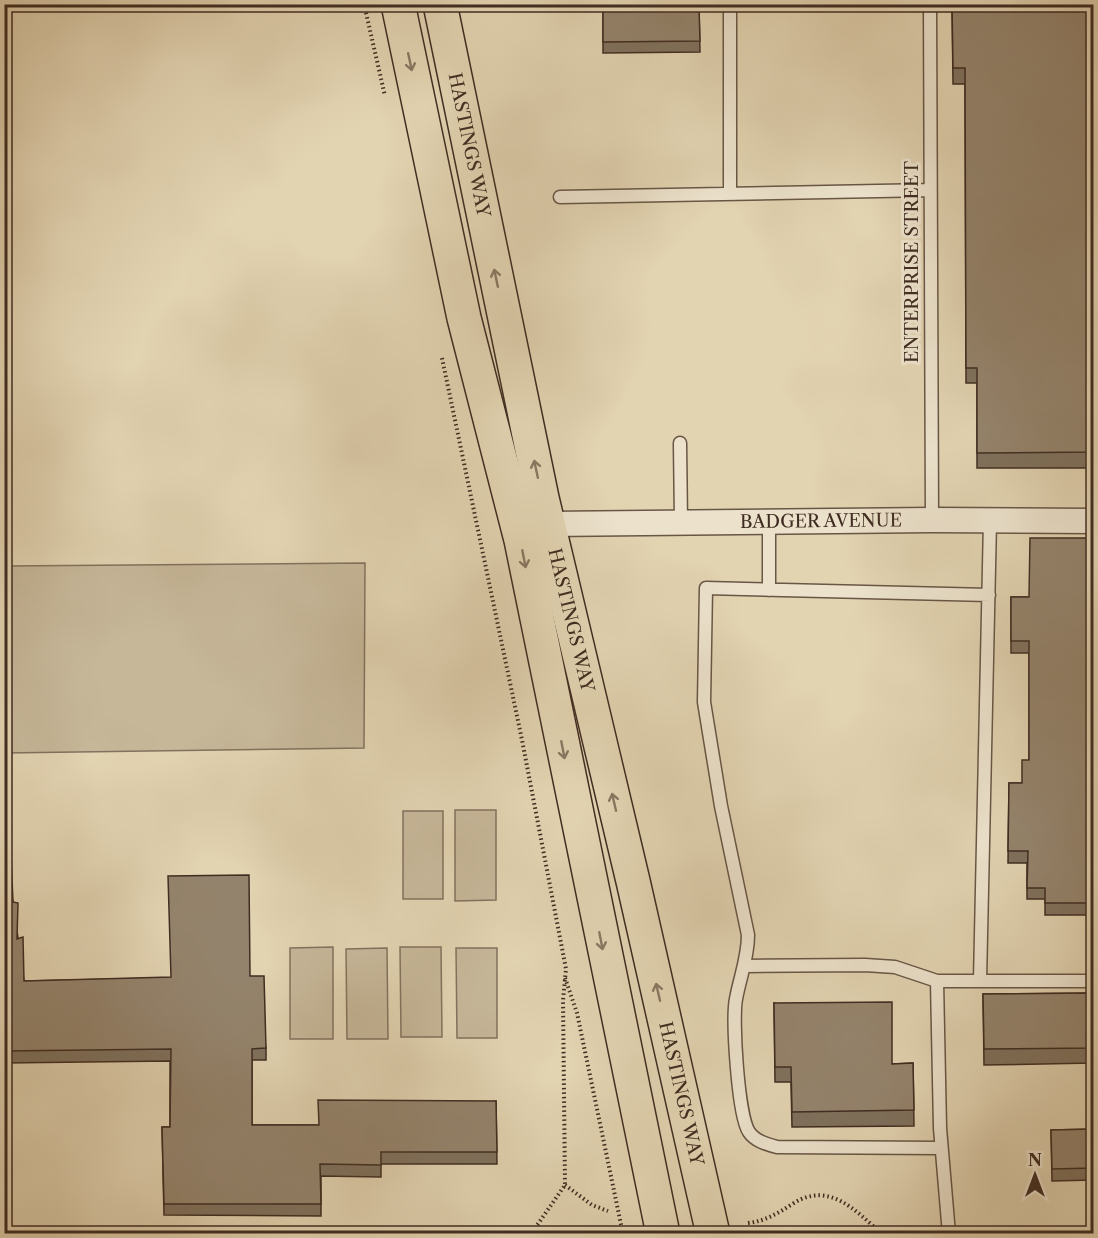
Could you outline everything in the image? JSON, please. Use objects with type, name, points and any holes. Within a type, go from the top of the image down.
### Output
[{"type":"main road","name":"HASTINGS WAY","points":[[398,4],[464,318],[520,540],[663,1233]]},
{"type":"main road","name":"HASTINGS WAY","points":[[440,4],[491,258],[549,524],[713,1233]]},
{"type":"main road","points":[[464,318],[481,354],[501,410],[522,497],[537,521],[549,524]]},
{"type":"street","name":"BADGER AVENUE","points":[[549,524],[932,520],[1094,521]]},
{"type":"lane","points":[[730,4],[730,194]]},
{"type":"lane","name":"ENTERPRISE STREET","points":[[930,4],[932,520]]},
{"type":"lane","points":[[560,197],[930,190]]},
{"type":"lane","points":[[680,443],[681,522]]},
{"type":"lane","points":[[769,521],[769,590]]},
{"type":"lane","points":[[980,981],[990,521]]},
{"type":"lane","points":[[941,1148],[777,1147],[761,1143],[749,1132],[743,1115],[733,1030],[735,1000],[748,951],[748,935],[721,806],[704,702],[706,588],[989,595]]},
{"type":"lane","points":[[745,966],[895,967],[937,981],[1094,981]]},
{"type":"lane","points":[[937,981],[941,1148],[949,1233]]},
{"type":"path","points":[[364,4],[385,98]]},
{"type":"path","points":[[440,347],[522,740],[566,969],[563,1014],[566,1185],[531,1233]]},
{"type":"path","points":[[565,977],[577,1013],[623,1233]]},
{"type":"path","points":[[566,1185],[592,1205],[608,1211]]},
{"type":"path","points":[[747,1222],[766,1220],[797,1201],[808,1196],[819,1195],[831,1197],[852,1208],[882,1233]]},
{"type":"path","points":[[768,1227],[771,1233]]},
{"type":"shaded area","points":[[365,563],[364,748],[5,753],[5,566]]},
{"type":"shaded area","points":[[455,810],[496,810],[496,900],[455,901]]},
{"type":"shaded area","points":[[403,811],[443,811],[443,899],[403,899]]},
{"type":"shaded area","points":[[333,947],[333,1039],[290,1039],[290,948]]},
{"type":"shaded area","points":[[400,947],[441,947],[442,1037],[401,1037]]},
{"type":"shaded area","points":[[387,948],[388,1039],[347,1039],[346,949]]},
{"type":"shaded area","points":[[456,948],[497,948],[497,1038],[457,1038]]},
{"type":"building","points":[[603,4],[672,4],[673,8],[699,7],[700,41],[603,42]]},
{"type":"building","points":[[952,4],[1094,4],[1094,452],[977,453],[977,368],[966,368],[965,68],[953,68]]},
{"type":"building","points":[[1030,538],[1094,538],[1094,903],[1045,903],[1045,888],[1027,888],[1028,851],[1008,851],[1009,783],[1022,783],[1022,760],[1029,760],[1029,641],[1011,641],[1011,597],[1029,597]]},
{"type":"building","points":[[4,856],[11,856],[13,902],[18,903],[17,939],[23,937],[24,981],[171,977],[168,876],[249,875],[250,976],[264,976],[266,1048],[252,1049],[252,1125],[319,1125],[318,1100],[496,1101],[497,1152],[381,1152],[381,1165],[320,1164],[321,1204],[164,1204],[162,1127],[170,1127],[171,1049],[4,1051]]},
{"type":"building","points":[[1094,993],[1094,1048],[984,1049],[983,994]]},
{"type":"building","points":[[892,1002],[892,1064],[913,1063],[914,1110],[792,1112],[791,1067],[775,1067],[774,1003]]},
{"type":"building","points":[[1094,1129],[1094,1168],[1052,1169],[1051,1130]]}]
